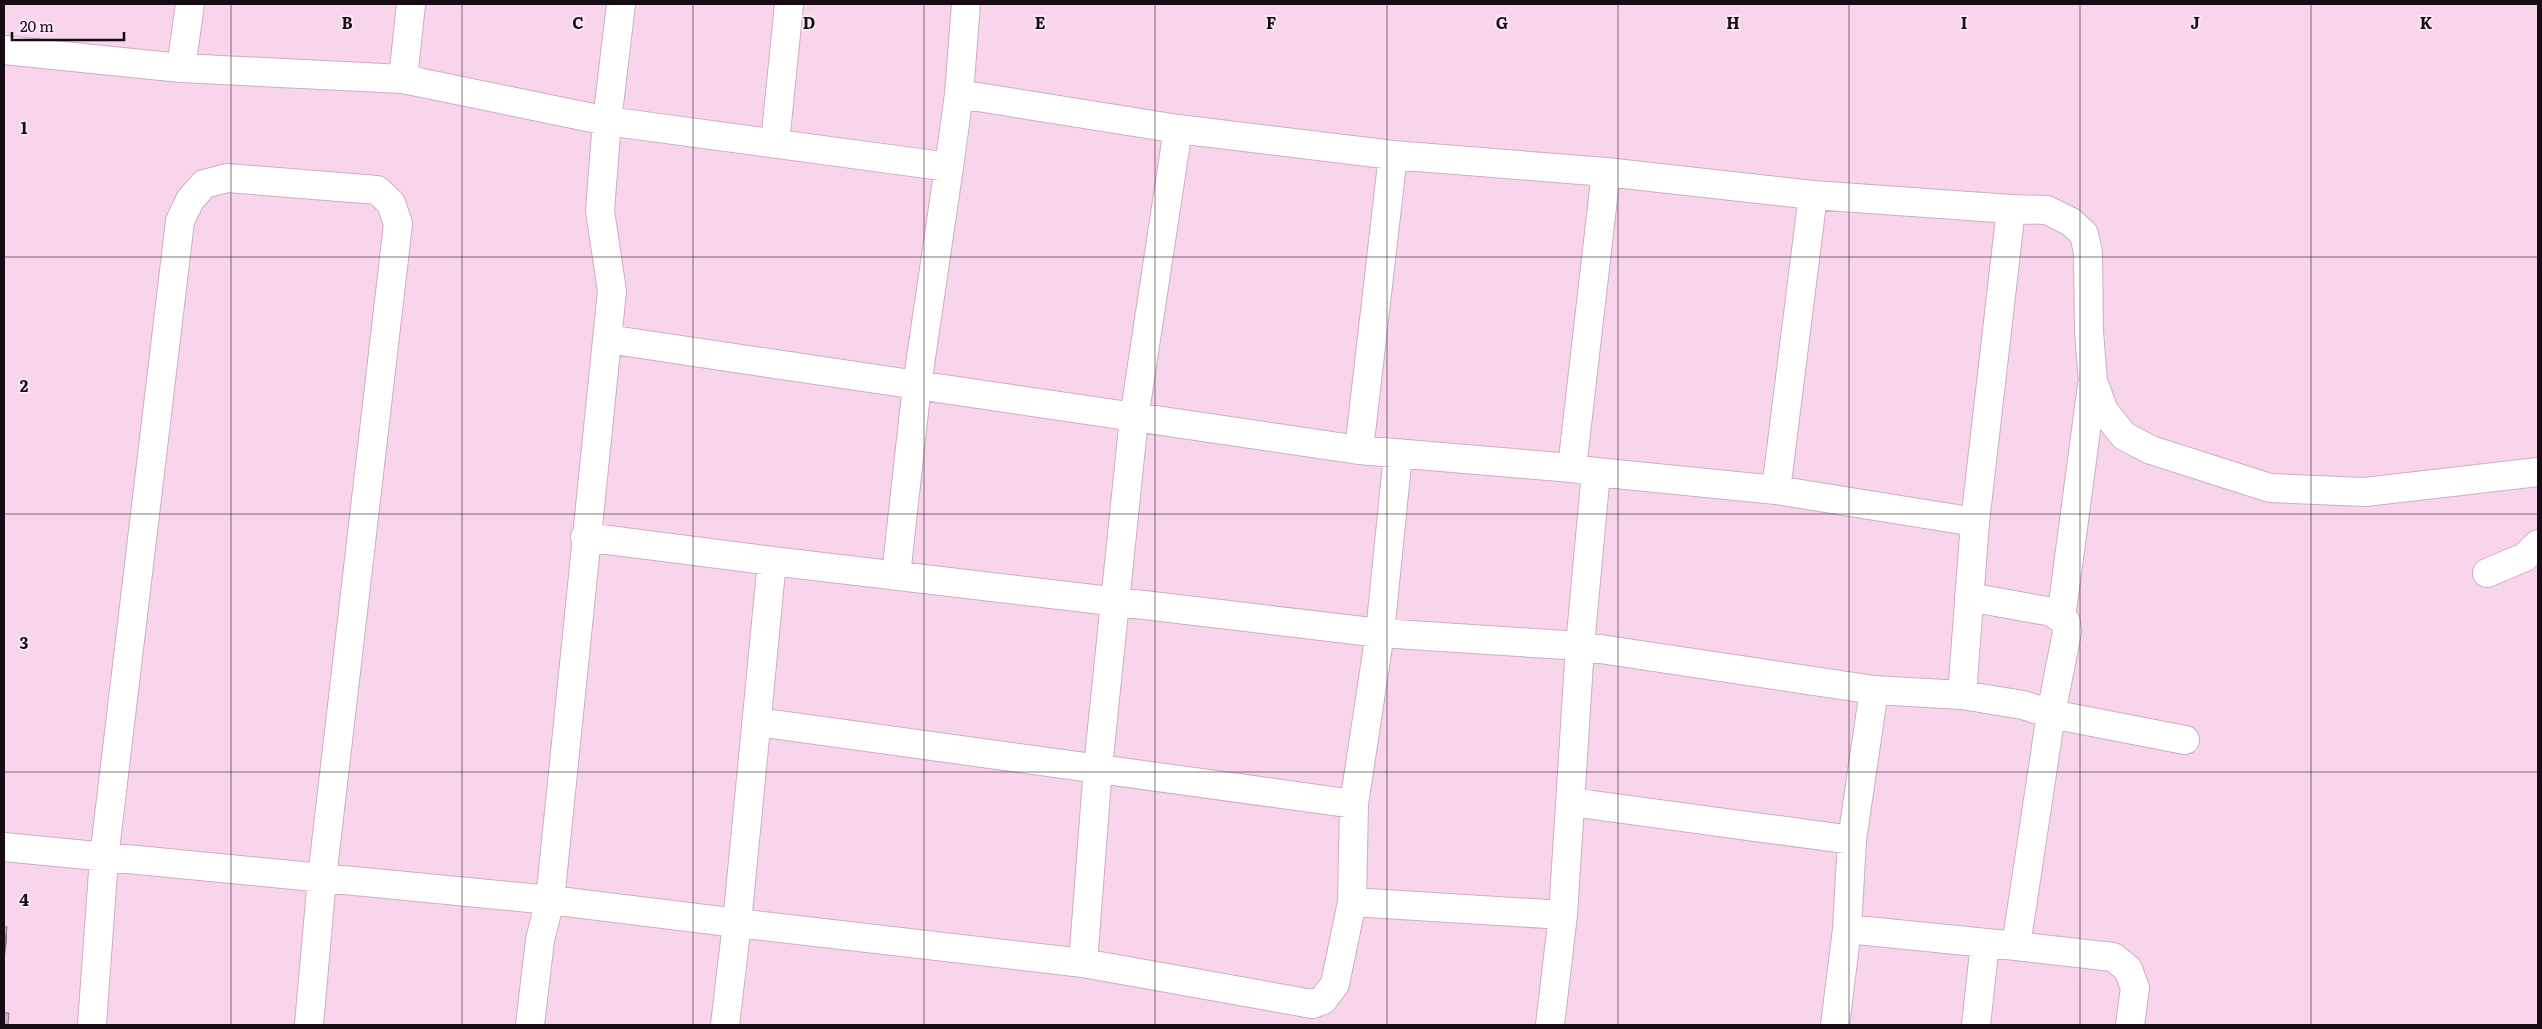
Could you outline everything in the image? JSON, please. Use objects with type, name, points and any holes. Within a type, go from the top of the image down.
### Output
[{"type":"street","points":[[181,68],[190,4]]},
{"type":"street","points":[[403,79],[410,4]]},
{"type":"street","points":[[530,1025],[540,940],[550,900],[585,537],[612,291],[600,211],[607,121],[621,4]]},
{"type":"street","points":[[775,143],[789,4]]},
{"type":"street","points":[[896,575],[917,385],[959,94],[966,4]]},
{"type":"street","points":[[4,50],[181,68],[403,79],[607,121],[949,166]]},
{"type":"street","points":[[959,94],[1178,129],[1393,155],[1606,172],[1814,195],[2047,210],[2071,222],[2084,234],[2088,253],[2092,381],[2061,618]]},
{"type":"street","points":[[1084,963],[1098,767],[1134,418],[1178,129]]},
{"type":"street","points":[[1359,450],[1393,155]]},
{"type":"street","points":[[1550,1025],[1563,915],[1571,802],[1580,646],[1584,470],[1606,172]]},
{"type":"street","points":[[92,1025],[104,858],[180,221],[190,200],[204,184],[227,178],[377,190],[391,203],[398,224],[322,878],[309,1025]]},
{"type":"street","points":[[1776,490],[1814,195]]},
{"type":"street","points":[[1962,695],[1975,522],[2011,209]]},
{"type":"street","points":[[607,339],[1359,450],[1584,470],[1776,490],[1975,522]]},
{"type":"street","points":[[2092,381],[2104,411],[2124,436],[2151,450],[2270,488],[2365,492],[2538,472]]},
{"type":"street","points":[[4,847],[550,900],[1084,963],[1312,1004],[1323,1000],[1335,984],[1352,902],[1354,804],[1380,633],[1398,454]]},
{"type":"street","points":[[585,537],[1115,603],[1380,633],[1580,646],[1874,690],[1962,695],[2023,705],[2051,714],[2185,740]]},
{"type":"street","points":[[2487,572],[2524,556],[2538,544]]},
{"type":"street","points":[[725,1025],[737,923],[772,561]]},
{"type":"street","points":[[1969,597],[2052,612],[2068,626],[2051,714],[2016,946]]},
{"type":"street","points":[[1835,1025],[1847,929],[1852,840],[1874,690]]},
{"type":"street","points":[[757,722],[1098,767],[1354,804]]},
{"type":"street","points":[[1571,802],[1852,840]]},
{"type":"street","points":[[1352,902],[1563,915]]},
{"type":"street","points":[[1847,929],[1985,942],[2113,957],[2128,969],[2135,988],[2130,1025]]},
{"type":"street","points":[[1976,1025],[1985,942]]},
{"type":"building","points":[[4,926],[7,927],[4,949]]},
{"type":"building","points":[[4,1013],[9,1013],[8,1025],[4,1025]]}]
